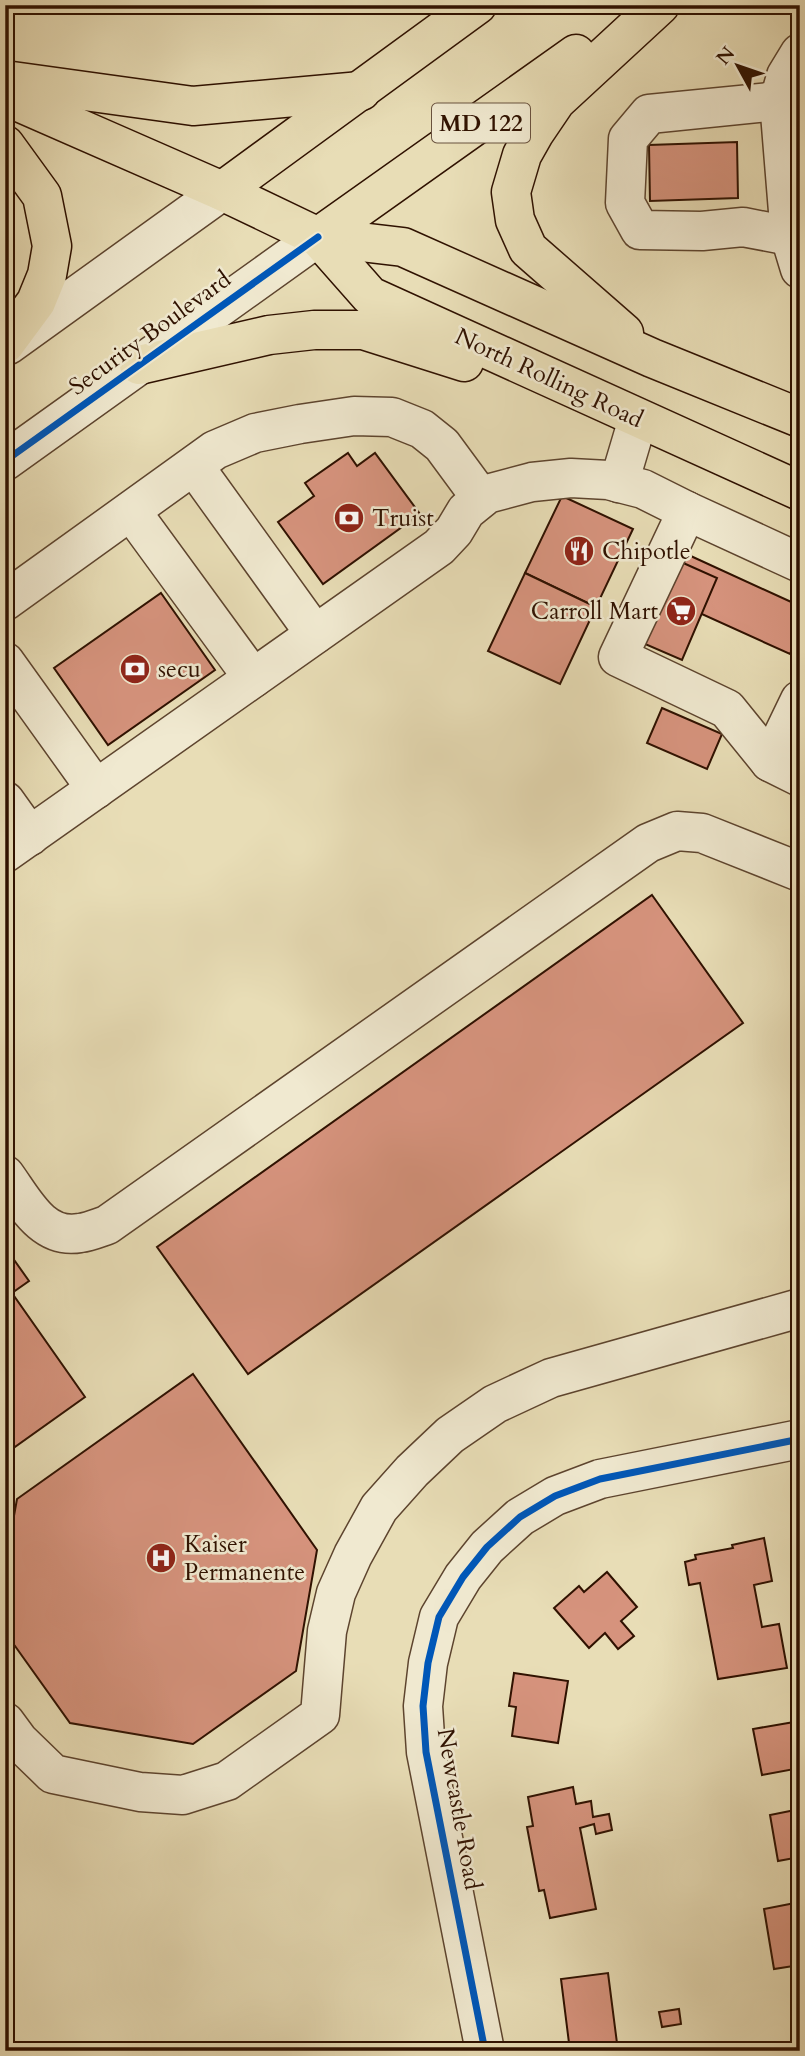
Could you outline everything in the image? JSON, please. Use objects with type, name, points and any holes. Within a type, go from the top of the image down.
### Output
[{"type":"main road","points":[[222,191],[477,5]]},
{"type":"main road","name":"Security Boulevard","points":[[318,237],[532,87],[642,5]]},
{"type":"main road","points":[[652,358],[528,249],[515,220],[511,192],[522,155],[556,101],[660,5]]},
{"type":"main road","points":[[5,80],[193,106],[361,91]]},
{"type":"main road","name":"North Rolling Road","points":[[5,96],[222,191],[318,237],[402,247],[652,358],[800,418]]},
{"type":"main road","points":[[5,145],[42,196],[52,246],[47,275],[36,302],[5,346]]},
{"type":"main road","name":"North Rolling Road","points":[[318,237],[370,296],[800,491]]},
{"type":"main road","points":[[139,365],[269,335],[314,330],[363,330],[638,419]]},
{"type":"street","points":[[795,253],[779,101],[786,76],[800,53]]},
{"type":"street","points":[[779,101],[649,114],[628,139],[625,203],[639,230],[702,231],[743,227],[795,253]]},
{"type":"street","points":[[5,346],[222,191]]},
{"type":"street","name":"Security Boulevard","points":[[5,461],[318,237]]},
{"type":"street","points":[[5,601],[215,450],[256,433],[354,416],[391,417],[422,429],[442,445],[481,498]]},
{"type":"street","points":[[619,483],[638,419]]},
{"type":"street","points":[[194,466],[315,634]]},
{"type":"street","points":[[5,801],[18,845],[439,547],[454,531],[466,511],[486,494],[545,480],[571,478],[619,483],[643,489],[800,563]]},
{"type":"street","points":[[131,511],[253,678]]},
{"type":"street","points":[[687,511],[618,657],[727,709],[785,769]]},
{"type":"street","points":[[5,662],[96,789]]},
{"type":"street","points":[[785,769],[800,701]]},
{"type":"street","points":[[5,1175],[38,1221],[55,1232],[79,1234],[107,1225],[648,843],[677,831],[702,833],[800,872]]},
{"type":"street","points":[[5,1722],[19,1741],[53,1774],[140,1792],[183,1795],[227,1781],[320,1715],[327,1631],[336,1593],[353,1555],[379,1508],[412,1471],[450,1435],[495,1404],[551,1378],[800,1308]]},
{"type":"street","name":"Newcastle Road","points":[[485,2051],[426,1752],[423,1706],[428,1663],[439,1617],[463,1577],[487,1547],[520,1517],[555,1496],[600,1479],[800,1439]]},
{"type":"building","points":[[737,142],[738,198],[650,201],[649,145]]},
{"type":"building","name":"Truist","points":[[348,453],[357,466],[375,453],[420,514],[323,584],[278,522],[314,496],[305,483]]},
{"type":"building","name":"Chipotle","points":[[562,496],[633,529],[596,607],[525,573]]},
{"type":"building","points":[[682,552],[800,606],[800,632],[790,654],[662,596]]},
{"type":"building","name":"Carroll Mart","points":[[681,562],[717,578],[682,660],[645,644]]},
{"type":"building","points":[[525,573],[596,607],[560,684],[488,651]]},
{"type":"building","name":"secu","points":[[161,593],[215,670],[108,745],[54,668]]},
{"type":"building","points":[[662,708],[722,734],[707,769],[647,743]]},
{"type":"building","points":[[652,895],[743,1023],[248,1374],[157,1247]]},
{"type":"building","points":[[5,1247],[29,1281],[12,1293],[85,1397],[5,1454]]},
{"type":"building","name":"Kaiser Permanente","points":[[193,1374],[317,1550],[296,1671],[193,1744],[70,1723],[5,1632],[5,1566],[17,1499]]},
{"type":"building","points":[[764,1538],[772,1581],[754,1585],[762,1627],[779,1624],[787,1668],[718,1679],[700,1583],[689,1585],[685,1562],[696,1559],[695,1555],[733,1548],[732,1545]]},
{"type":"building","points":[[607,1572],[637,1607],[621,1621],[634,1636],[618,1649],[605,1633],[589,1648],[554,1608],[579,1586],[584,1592]]},
{"type":"building","points":[[514,1673],[568,1681],[558,1743],[512,1736],[516,1707],[509,1706]]},
{"type":"building","points":[[800,1721],[800,1768],[762,1775],[753,1729]]},
{"type":"building","points":[[573,1787],[576,1804],[591,1801],[593,1817],[609,1814],[612,1830],[596,1834],[594,1824],[580,1828],[596,1909],[550,1918],[544,1890],[539,1891],[527,1827],[533,1826],[528,1797]]},
{"type":"building","points":[[800,1809],[800,1857],[778,1861],[770,1815]]},
{"type":"building","points":[[800,1902],[800,1965],[774,1969],[764,1909]]},
{"type":"building","points":[[608,1973],[618,2051],[570,2051],[561,1979]]},
{"type":"building","points":[[679,2009],[681,2024],[662,2027],[659,2012]]},
{"type":"cycle path","points":[[5,461],[318,237]]},
{"type":"cycle path","points":[[485,2051],[426,1752],[423,1706],[428,1663],[439,1617],[463,1577],[487,1547],[520,1517],[555,1496],[600,1479],[800,1439]]},
{"type":"place","name":"Truist","points":[[349,518]]},
{"type":"place","name":"Chipotle","points":[[579,551]]},
{"type":"place","name":"Carroll Mart","points":[[681,611]]},
{"type":"place","name":"secu","points":[[135,669]]},
{"type":"place","name":"Kaiser Permanente","points":[[161,1558]]}]
